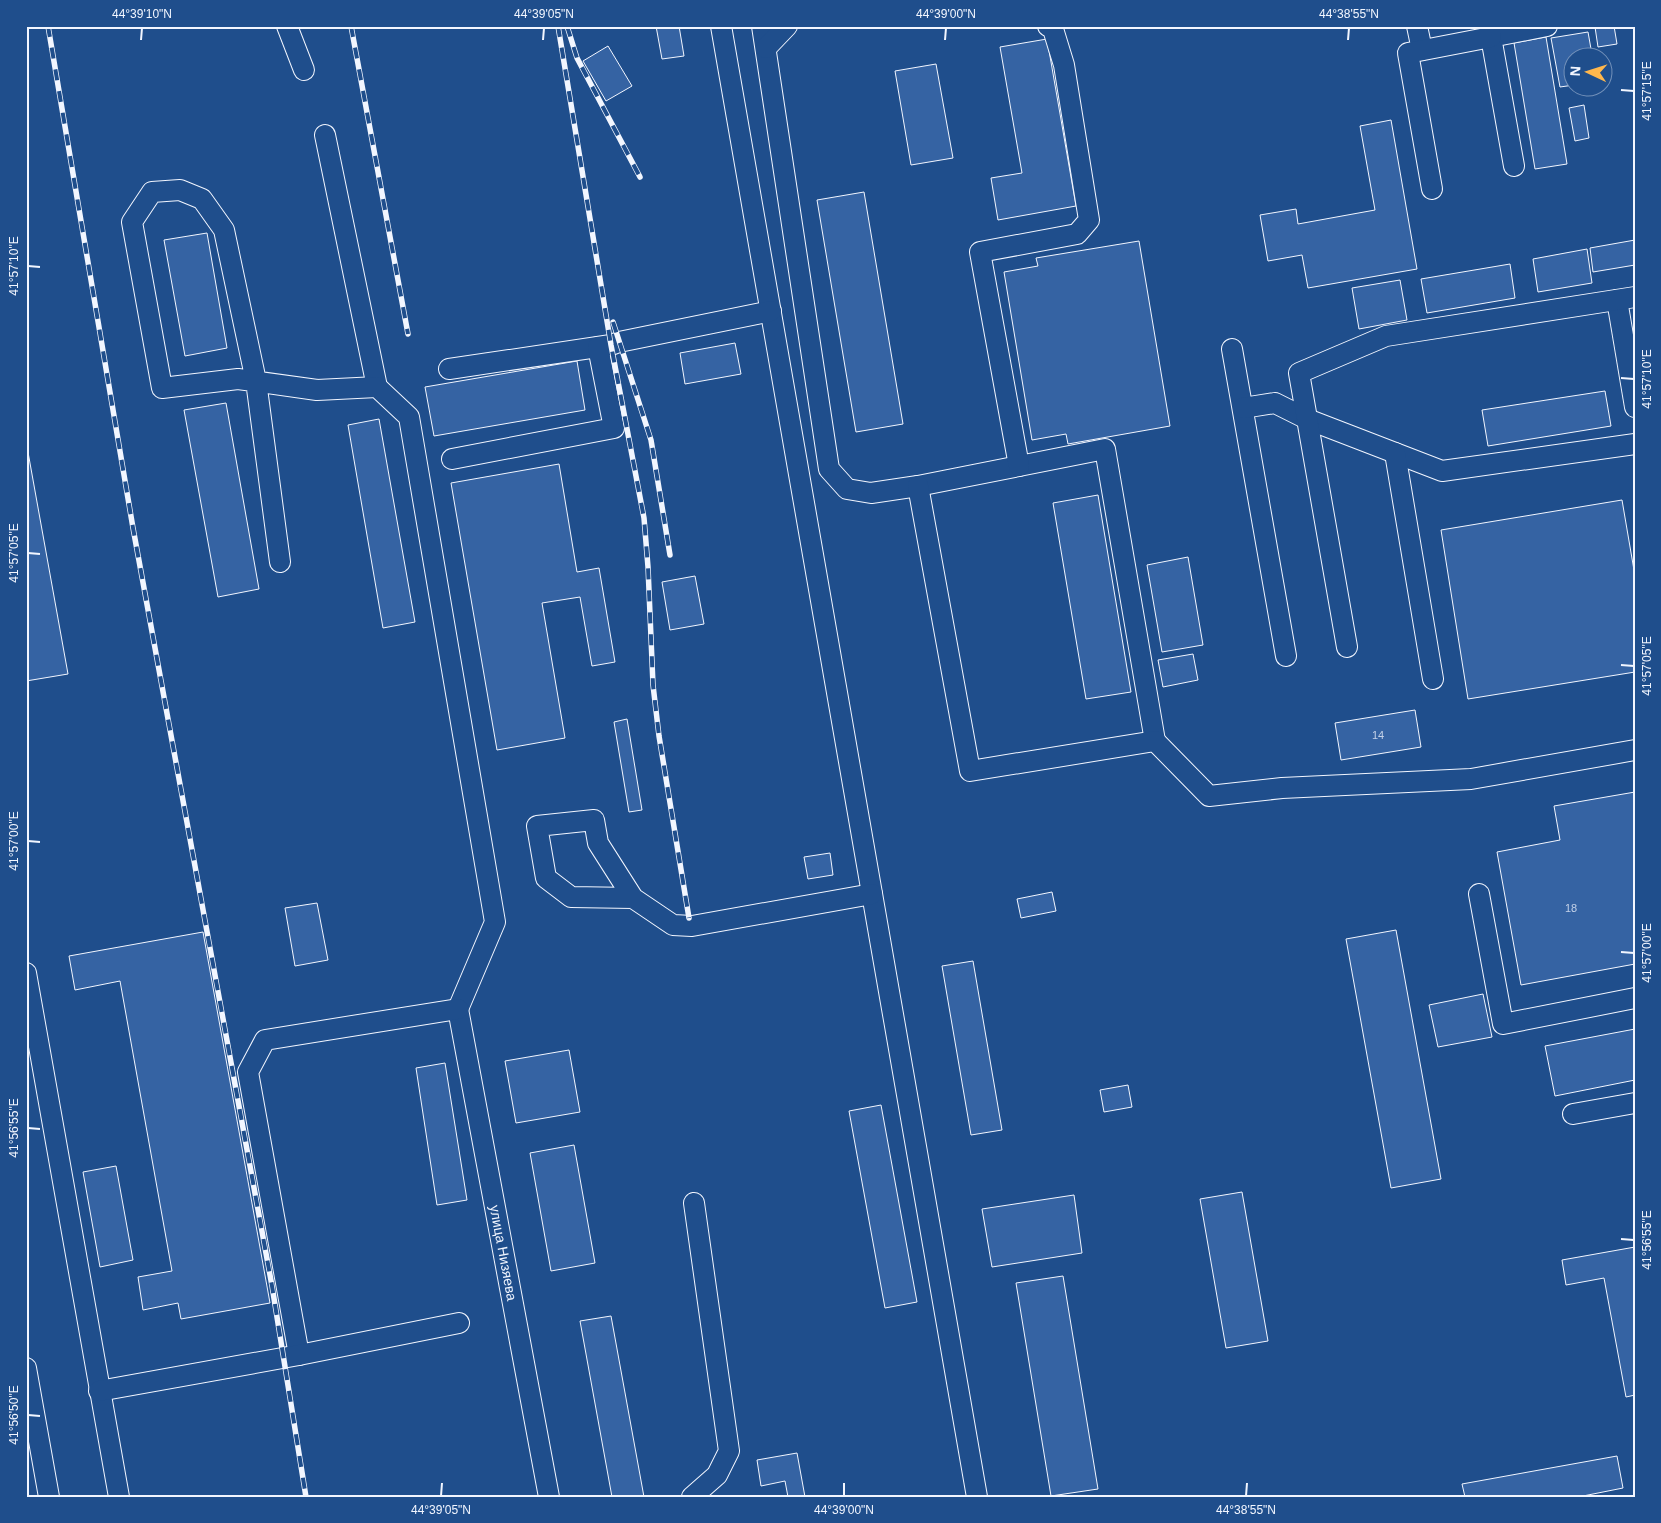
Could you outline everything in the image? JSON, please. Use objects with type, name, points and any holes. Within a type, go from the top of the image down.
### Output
[{"type":"street","points":[[287,26],[304,70]]},
{"type":"street","points":[[721,26],[978,1497]]},
{"type":"street","points":[[762,26],[829,469],[847,489],[871,493],[918,486],[1105,449],[1155,741],[1210,796],[1282,788],[1471,779],[1635,750]]},
{"type":"street","points":[[766,48],[787,26]]},
{"type":"street","points":[[1019,466],[980,252],[1077,234],[1089,220],[1064,65],[1053,29],[1048,26]]},
{"type":"street","points":[[1417,26],[1422,50]]},
{"type":"street","points":[[1432,189],[1408,53],[1547,26]]},
{"type":"street","points":[[1491,37],[1514,166]]},
{"type":"street","points":[[299,1355],[248,1072],[265,1040],[458,1008],[495,922],[409,417],[377,387],[325,135]]},
{"type":"street","points":[[280,562],[256,381],[224,230],[202,199],[180,190],[152,192],[132,222],[162,388],[238,379],[256,381],[317,390],[377,387]]},
{"type":"street","points":[[1347,647],[1299,373],[1386,336],[1626,299],[1635,407]]},
{"type":"street","points":[[449,368],[598,347],[771,311]]},
{"type":"street","points":[[452,459],[614,428],[598,347]]},
{"type":"street","points":[[1232,349],[1286,656]]},
{"type":"street","points":[[1243,408],[1275,404],[1307,419],[1442,471],[1635,444]]},
{"type":"street","points":[[1395,453],[1433,679]]},
{"type":"street","points":[[918,486],[970,770],[1155,741]]},
{"type":"street","points":[[633,898],[572,897],[546,878],[537,826],[594,820],[598,842],[633,898],[673,925],[692,926],[872,894]]},
{"type":"street","points":[[1479,894],[1504,1024],[1635,998]]},
{"type":"street","points":[[26,973],[119,1497]]},
{"type":"street","name":"улица Низяева","points":[[458,1008],[549,1497]]},
{"type":"street","points":[[1573,1114],[1635,1103]]},
{"type":"street","points":[[692,1497],[717,1475],[729,1451],[694,1203]]},
{"type":"street","points":[[99,1391],[299,1355],[459,1323]]},
{"type":"street","points":[[26,1368],[49,1497]]},
{"type":"building","points":[[656,26],[679,26],[684,56],[662,59]]},
{"type":"building","points":[[1614,26],[1617,44],[1598,47],[1595,27]]},
{"type":"building","points":[[1588,32],[1591,48],[1564,48],[1564,86],[1560,87],[1551,38]]},
{"type":"building","points":[[1546,37],[1567,164],[1535,169],[1514,43]]},
{"type":"building","points":[[1047,39],[1076,206],[998,220],[991,178],[1022,173],[1000,47]]},
{"type":"building","points":[[608,46],[632,86],[606,101],[583,61]]},
{"type":"building","points":[[936,64],[953,158],[911,165],[895,71]]},
{"type":"building","points":[[1584,105],[1589,138],[1575,141],[1569,108]]},
{"type":"building","points":[[1391,120],[1417,269],[1308,288],[1302,255],[1268,261],[1260,215],[1296,209],[1298,224],[1375,210],[1360,126]]},
{"type":"building","points":[[864,192],[903,424],[856,432],[817,200]]},
{"type":"building","points":[[207,233],[227,348],[185,356],[164,240]]},
{"type":"building","points":[[1635,240],[1635,265],[1593,272],[1590,248]]},
{"type":"building","points":[[1139,241],[1170,426],[1068,444],[1066,434],[1032,440],[1004,272],[1038,266],[1036,258]]},
{"type":"building","points":[[1587,249],[1592,283],[1538,292],[1533,259]]},
{"type":"building","points":[[1510,264],[1515,298],[1427,313],[1421,279]]},
{"type":"building","points":[[1400,280],[1407,320],[1359,329],[1352,288]]},
{"type":"building","points":[[735,343],[741,374],[685,384],[680,353]]},
{"type":"building","points":[[577,361],[585,410],[434,436],[425,387]]},
{"type":"building","points":[[1605,391],[1611,426],[1488,446],[1482,410]]},
{"type":"building","points":[[226,403],[259,589],[218,597],[184,410]]},
{"type":"building","points":[[379,419],[415,622],[383,628],[348,425]]},
{"type":"building","points":[[26,441],[68,674],[26,681]]},
{"type":"building","points":[[559,464],[577,572],[599,568],[615,662],[592,666],[580,597],[542,603],[565,738],[497,750],[451,483]]},
{"type":"building","points":[[1098,495],[1131,692],[1086,699],[1053,503]]},
{"type":"building","points":[[1622,500],[1635,576],[1635,672],[1468,699],[1441,530]]},
{"type":"building","points":[[1188,557],[1203,645],[1162,652],[1147,565]]},
{"type":"building","points":[[695,576],[704,624],[670,630],[662,582]]},
{"type":"building","points":[[1193,654],[1198,680],[1163,687],[1158,660]]},
{"type":"building","points":[[1415,710],[1421,747],[1341,760],[1335,723]]},
{"type":"building","points":[[627,719],[642,810],[629,812],[614,722]]},
{"type":"building","points":[[1635,792],[1635,964],[1521,985],[1497,852],[1560,840],[1554,806]]},
{"type":"building","points":[[830,853],[833,875],[808,879],[804,857]]},
{"type":"building","points":[[1052,892],[1056,911],[1021,918],[1017,899]]},
{"type":"building","points":[[317,903],[328,960],[295,966],[285,908]]},
{"type":"building","points":[[1396,930],[1441,1179],[1391,1188],[1346,939]]},
{"type":"building","points":[[203,932],[270,1303],[181,1319],[178,1303],[143,1310],[138,1277],[172,1271],[120,981],[75,990],[69,956]]},
{"type":"building","points":[[973,961],[1002,1130],[971,1135],[942,966]]},
{"type":"building","points":[[1483,994],[1492,1037],[1438,1047],[1429,1005]]},
{"type":"building","points":[[1635,1029],[1635,1080],[1555,1096],[1545,1046]]},
{"type":"building","points":[[569,1050],[580,1112],[516,1123],[505,1061]]},
{"type":"building","points":[[445,1063],[467,1200],[437,1205],[416,1068]]},
{"type":"building","points":[[1128,1085],[1132,1107],[1104,1112],[1100,1090]]},
{"type":"building","points":[[881,1105],[917,1302],[885,1308],[849,1111]]},
{"type":"building","points":[[574,1145],[595,1263],[551,1271],[530,1153]]},
{"type":"building","points":[[116,1166],[133,1260],[100,1267],[83,1172]]},
{"type":"building","points":[[1242,1192],[1268,1341],[1226,1348],[1200,1199]]},
{"type":"building","points":[[1074,1195],[1082,1253],[992,1267],[982,1209]]},
{"type":"building","points":[[1635,1247],[1635,1395],[1626,1397],[1604,1278],[1566,1285],[1562,1260]]},
{"type":"building","points":[[1063,1276],[1098,1489],[1051,1496],[1016,1283]]},
{"type":"building","points":[[611,1316],[644,1497],[612,1497],[580,1321]]},
{"type":"building","points":[[797,1453],[805,1497],[788,1497],[785,1481],[761,1486],[757,1460]]},
{"type":"building","points":[[1617,1456],[1623,1488],[1578,1497],[1465,1497],[1462,1484]]},
{"type":"railway","points":[[48,26],[133,528],[272,1286],[306,1497]]},
{"type":"railway","points":[[351,26],[408,334]]},
{"type":"railway","points":[[558,26],[611,345],[644,518],[653,685],[659,736],[689,918]]},
{"type":"railway","points":[[567,26],[577,58],[640,177]]},
{"type":"railway","points":[[613,322],[651,440],[670,555]]}]
